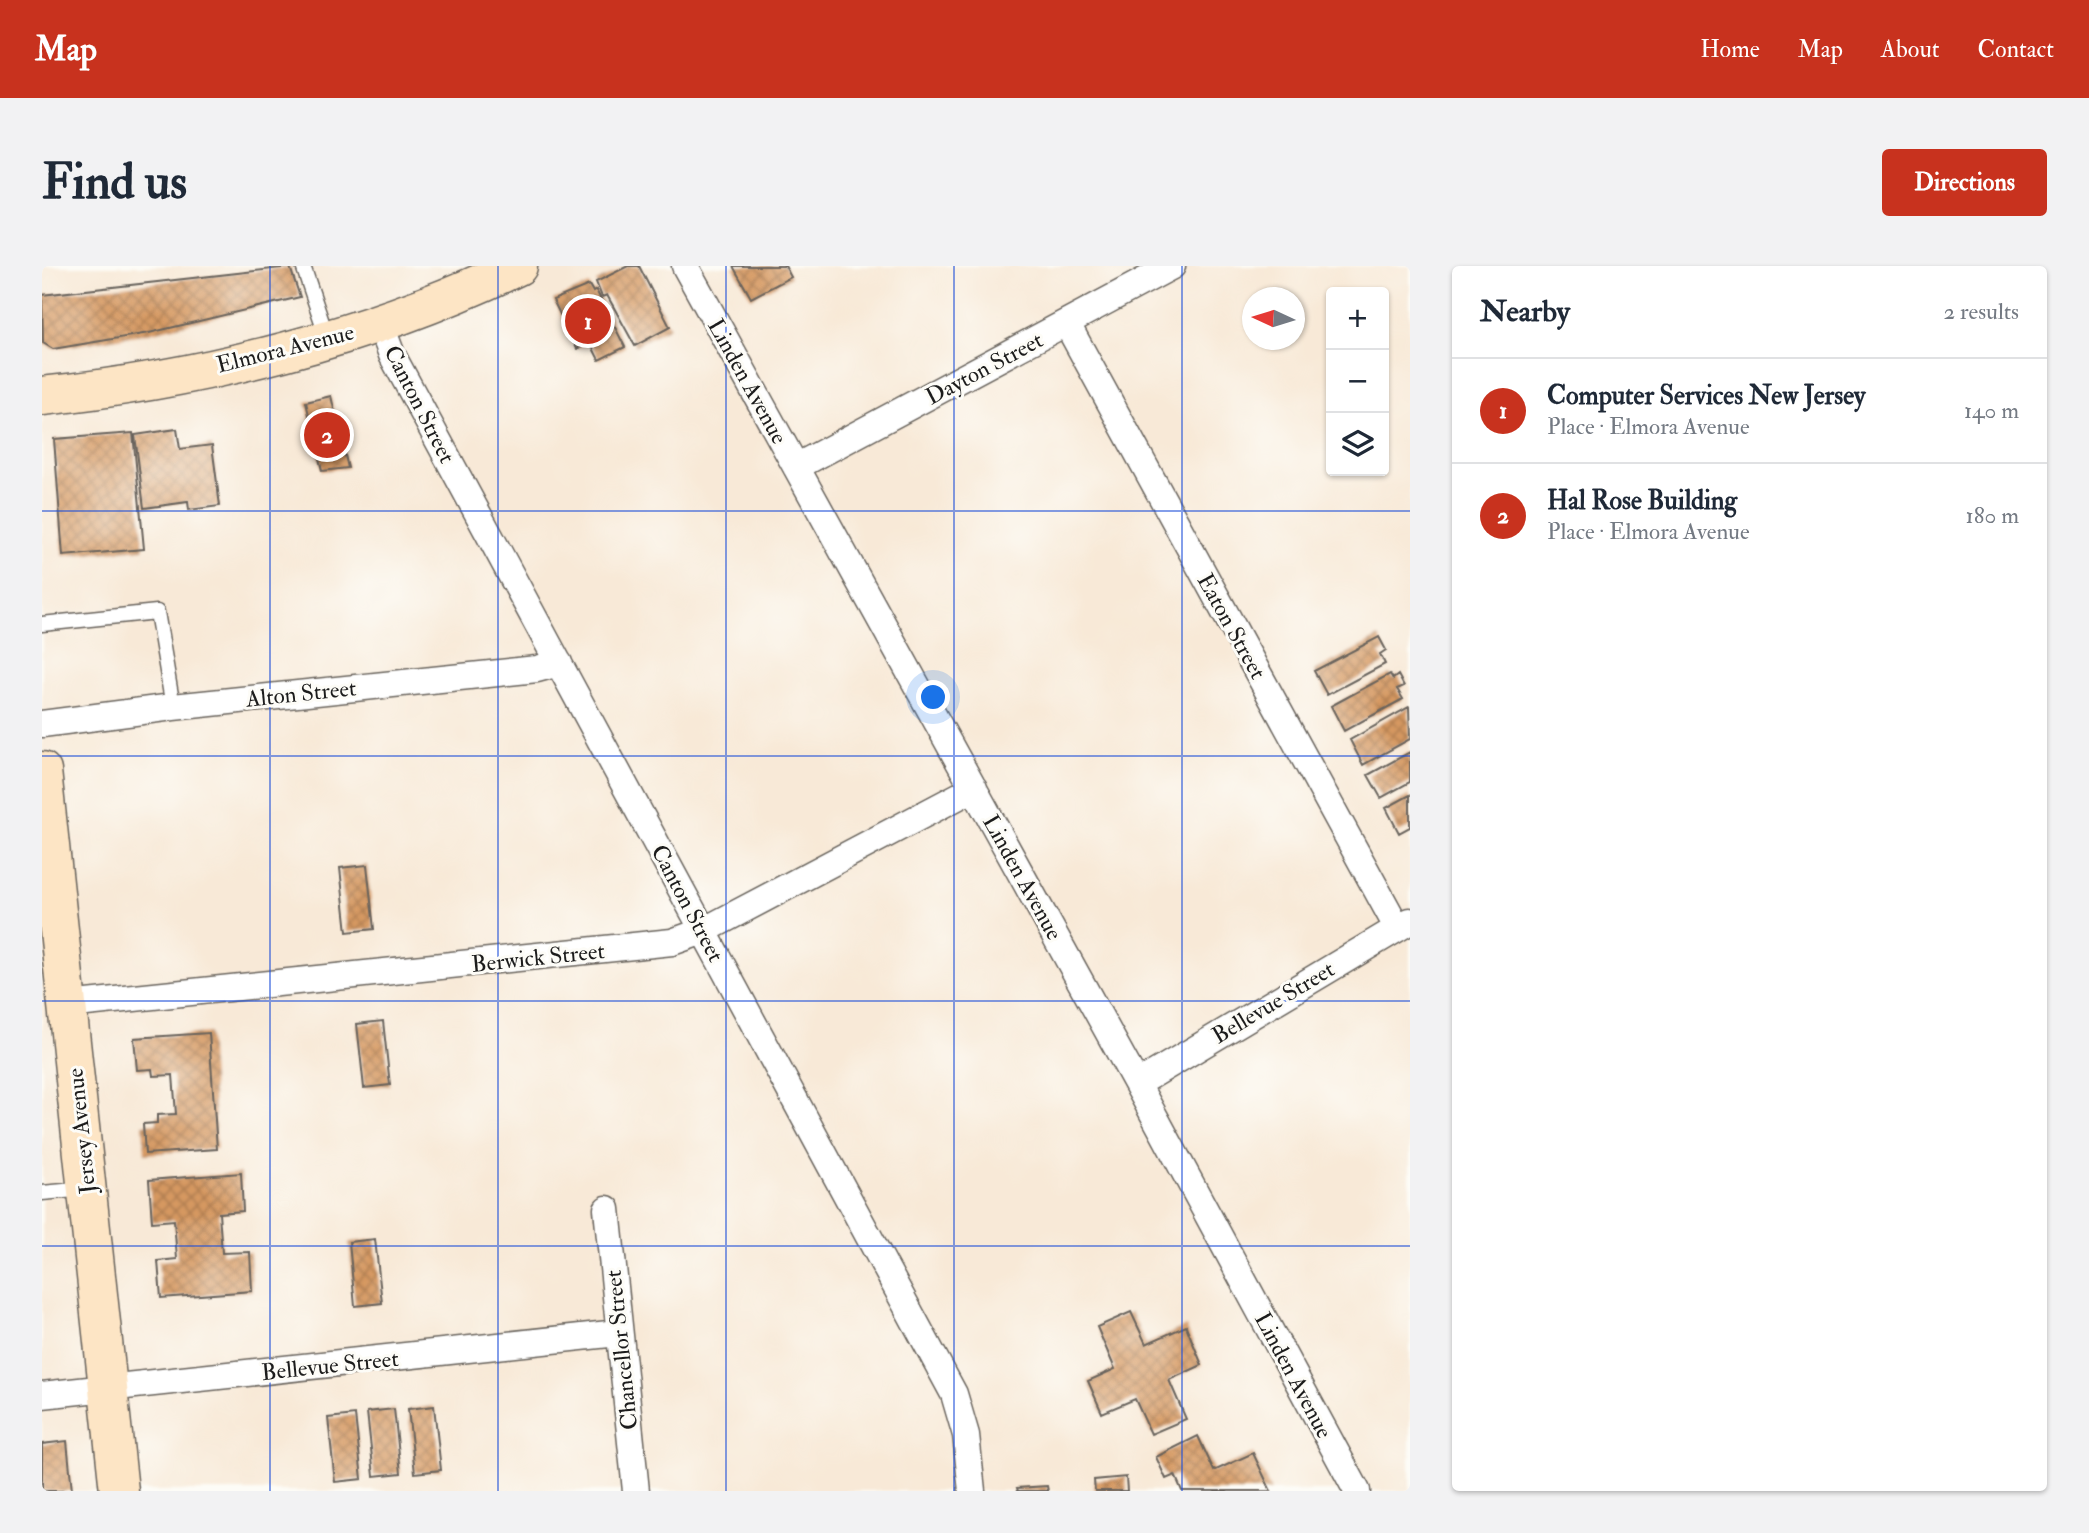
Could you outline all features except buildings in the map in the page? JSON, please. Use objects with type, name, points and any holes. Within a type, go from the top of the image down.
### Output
[{"type":"street","name":"Elmora Avenue","points":[[42,396],[111,388],[328,338],[380,323],[518,266]]},
{"type":"street","name":"Linden Avenue","points":[[685,266],[1137,1084],[1357,1491]]},
{"type":"street","name":"Dayton Street","points":[[796,467],[1068,324],[1172,266]]},
{"type":"street","name":"Canton Street","points":[[380,323],[392,355],[954,1394],[966,1435],[972,1491]]},
{"type":"street","name":"Eaton Street","points":[[1068,324],[1404,924]]},
{"type":"street","name":"Alton Street","points":[[42,724],[173,707],[537,669],[559,663]]},
{"type":"street","name":"Jersey Avenue","points":[[42,771],[119,1491]]},
{"type":"street","name":"Berwick Street","points":[[67,1005],[531,959],[672,942],[703,931],[974,788]]},
{"type":"street","name":"Bellevue Street","points":[[1137,1084],[1404,924]]},
{"type":"street","name":"Chancellor Street","points":[[607,1209],[636,1491]]},
{"type":"street","name":"Bellevue Street","points":[[42,1395],[618,1333]]},
{"type":"lane","points":[[303,266],[328,338]]},
{"type":"lane","points":[[42,624],[157,612],[173,707]]},
{"type":"lane","points":[[42,1193],[87,1189]]},
{"type":"place","name":"Computer Services New Jersey","points":[[588,321]]},
{"type":"place","name":"Hal Rose Building","points":[[327,435]]}]
